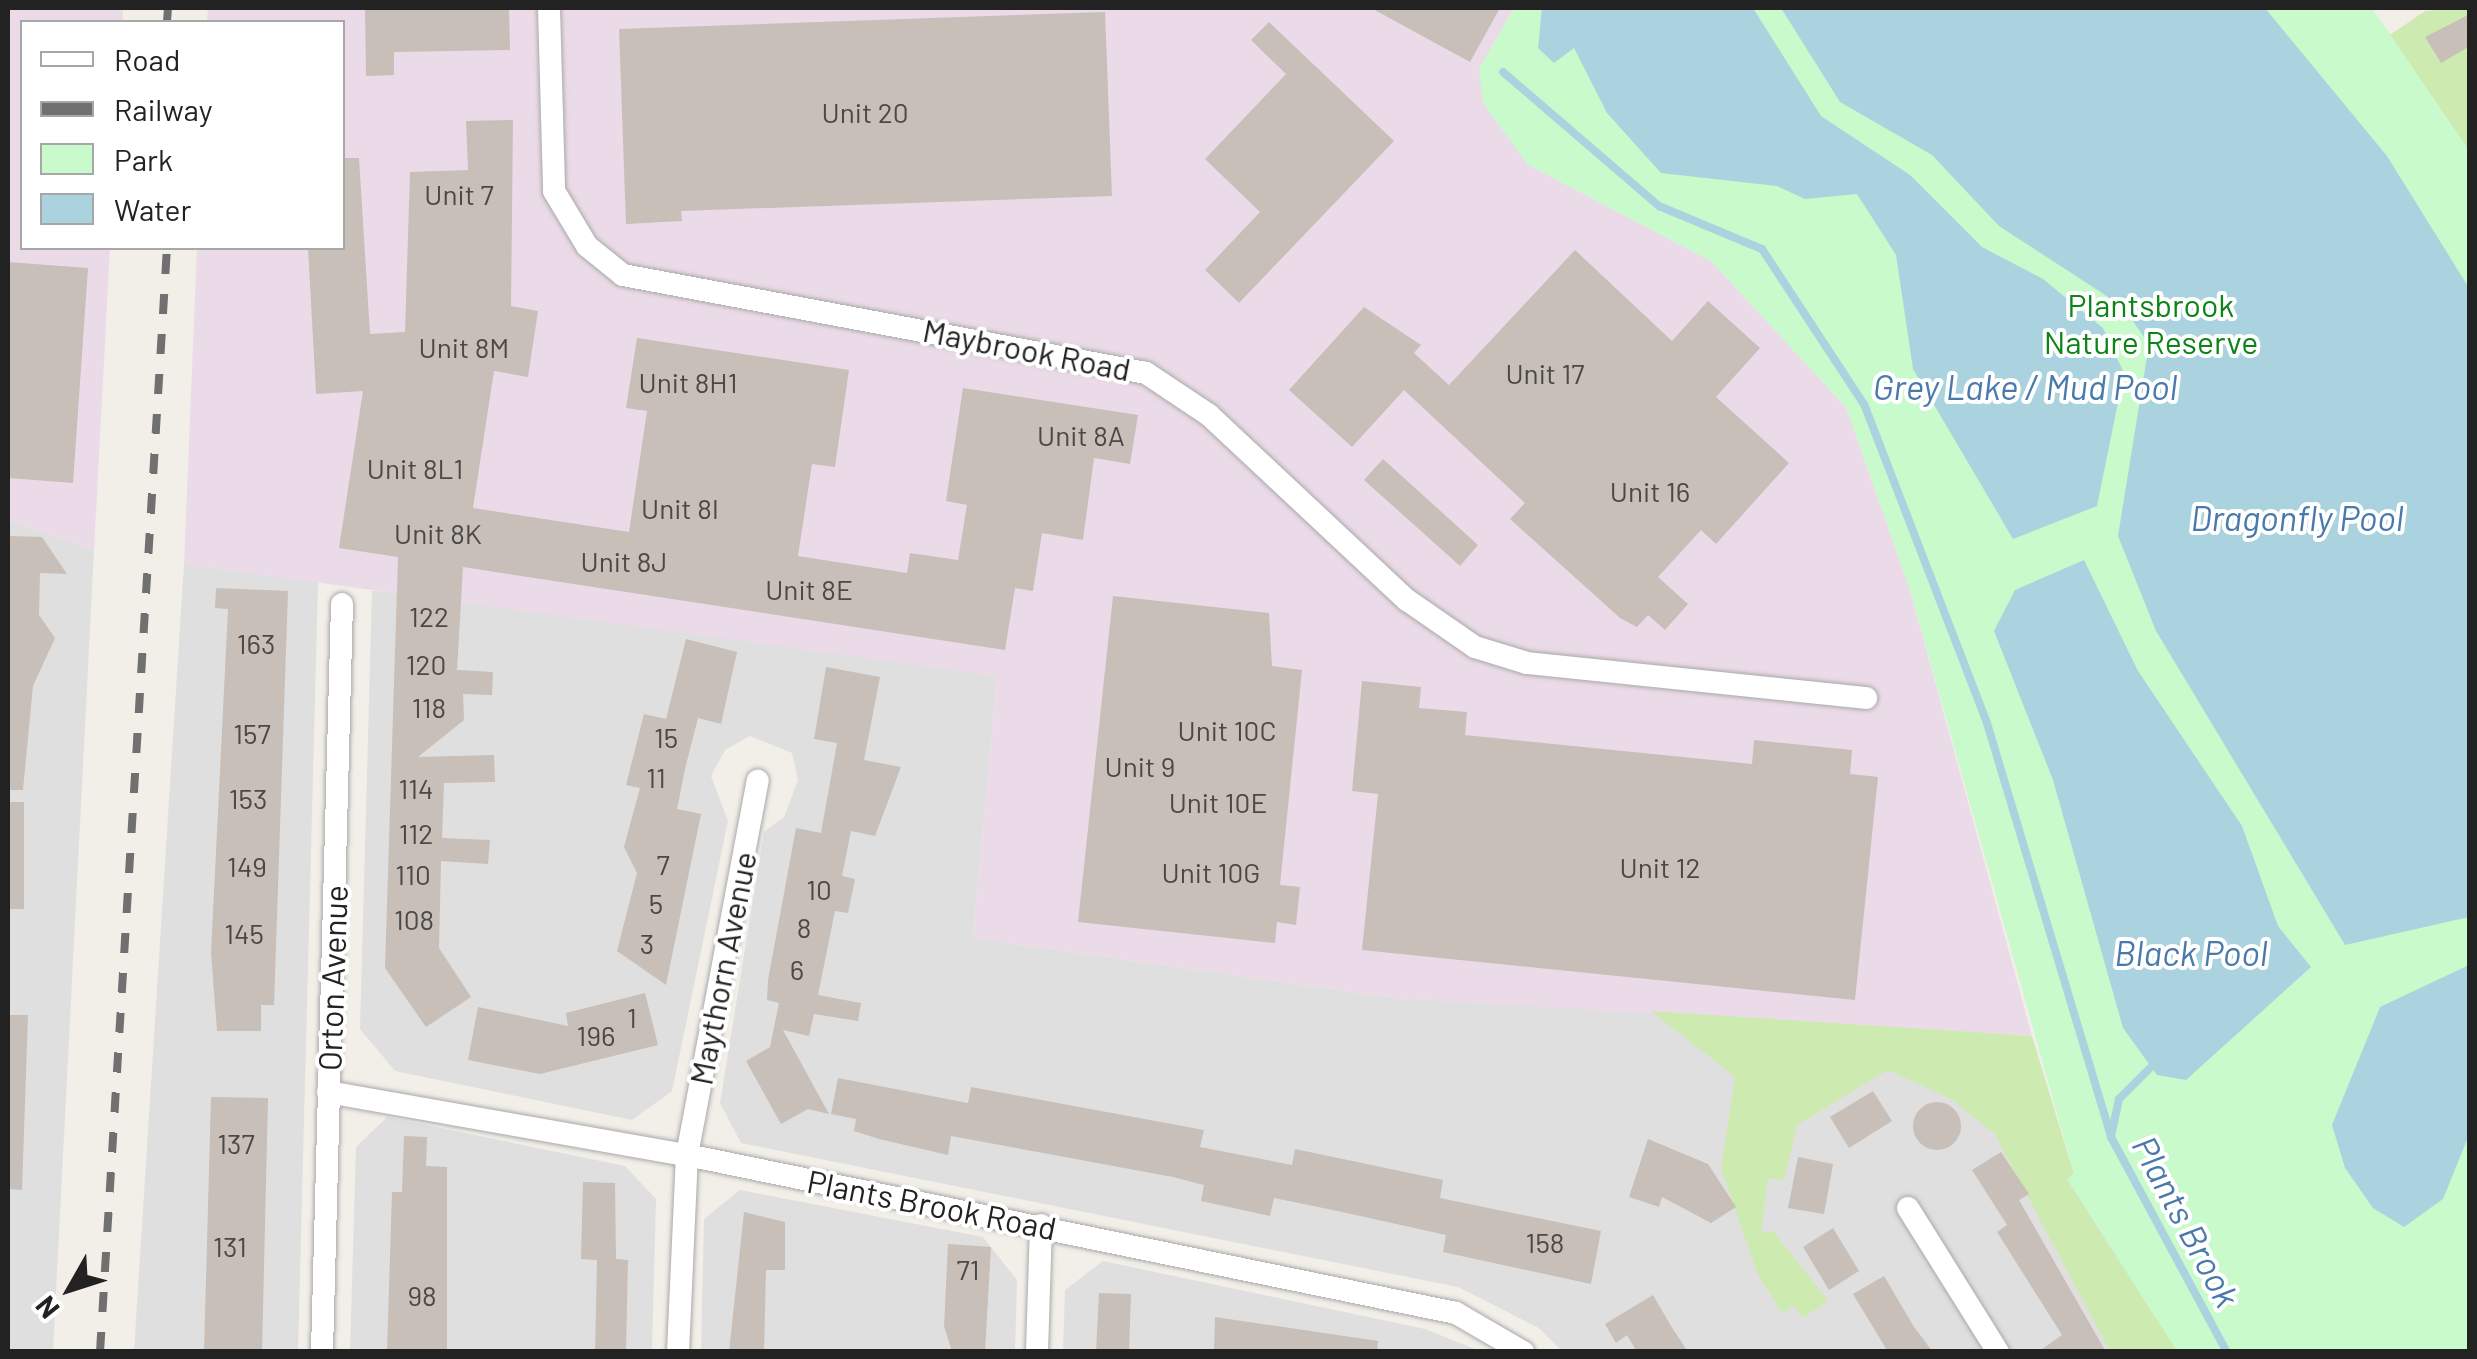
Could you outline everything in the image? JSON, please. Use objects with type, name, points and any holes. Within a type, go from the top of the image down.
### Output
[{"type":"street","name":"Maybrook Road","points":[[549,8],[554,191],[588,246],[622,275],[1146,373],[1209,415],[1416,607],[1475,648],[1527,663],[1866,698]]},
{"type":"street","name":"Orton Avenue","points":[[322,1352],[342,604]]},
{"type":"street","name":"Maythorn Avenue","points":[[678,1352],[687,1154],[758,781]]},
{"type":"street","name":"Plants Brook Road","points":[[328,1092],[687,1154],[1456,1312],[1523,1352]]},
{"type":"street","points":[[1908,1208],[1998,1352]]},
{"type":"street","points":[[1037,1352],[1041,1225]]},
{"type":"shaded area","points":[[8,8],[123,8],[123,20],[20,20],[20,250],[110,250],[94,550],[8,520]]},
{"type":"shaded area","points":[[208,8],[1514,8],[1479,69],[1527,164],[1711,261],[1846,407],[1910,590],[2032,1036],[1396,998],[973,938],[997,676],[184,564],[197,250],[345,250],[345,20],[207,20]]},
{"type":"shaded area","points":[[8,520],[94,550],[53,1351],[8,1352]]},
{"type":"shaded area","points":[[184,564],[318,582],[298,1351],[134,1352]]},
{"type":"shaded area","points":[[372,591],[447,594],[997,676],[973,938],[1396,998],[1985,1030],[2177,1351],[1562,1351],[1539,1328],[1458,1287],[741,1143],[720,1103],[764,832],[784,817],[798,780],[792,753],[750,736],[725,750],[711,776],[728,821],[672,1091],[632,1120],[395,1071],[360,1029]]},
{"type":"shaded area","points":[[387,1117],[625,1166],[656,1199],[652,1351],[350,1352],[356,1147]]},
{"type":"shaded area","points":[[740,1190],[983,1237],[1017,1280],[1015,1351],[701,1352],[704,1219]]},
{"type":"shaded area","points":[[1103,1261],[1425,1329],[1480,1351],[1063,1352],[1065,1290]]},
{"type":"green space","name":"Plantsbrook Nature Reserve","points":[[1514,8],[2372,8],[2469,151],[2469,1351],[2177,1351],[2067,1179],[2074,1174],[1910,590],[1846,407],[1711,261],[1527,164],[1483,103],[1479,69]]},
{"type":"green space","points":[[2469,8],[2469,151],[2390,35],[2425,11]]},
{"type":"green space","points":[[1651,1011],[2032,1036],[2074,1174],[2067,1180],[2177,1351],[2110,1351],[1994,1133],[1951,1099],[1888,1070],[1797,1125],[1784,1181],[1768,1178],[1761,1233],[1773,1231],[1828,1301],[1802,1318],[1794,1306],[1782,1313],[1758,1275],[1721,1168],[1735,1077]]},
{"type":"water","name":"Grey Lake / Mud Pool","points":[[1542,8],[1753,8],[1821,116],[1910,175],[1982,247],[2043,279],[2103,328],[2124,373],[2097,506],[2013,539],[1913,369],[1896,255],[1857,194],[1805,199],[1777,186],[1661,173],[1607,113],[1574,48],[1554,63],[1538,48]]},
{"type":"water","name":"Dragonfly Pool","points":[[1781,8],[2265,8],[2387,156],[2469,288],[2469,917],[2345,945],[2156,631],[2118,536],[2149,344],[2122,306],[1999,226],[1932,155],[1840,102]]},
{"type":"water","name":"Black Pool","points":[[2084,560],[2138,671],[2242,826],[2278,926],[2311,967],[2186,1080],[2157,1075],[2123,1028],[2053,780],[1994,631],[2015,590]]},
{"type":"water","points":[[2469,965],[2469,1135],[2443,1199],[2404,1227],[2373,1208],[2345,1168],[2332,1125],[2380,1007]]},
{"type":"building","points":[[365,8],[509,8],[510,50],[394,52],[394,75],[366,76]]},
{"type":"building","points":[[1371,8],[1500,8],[1470,62]]},
{"type":"building","points":[[1105,12],[1112,196],[681,211],[682,221],[626,224],[619,29]]},
{"type":"building","points":[[2470,14],[2470,46],[2441,63],[2425,37]]},
{"type":"building","points":[[1269,22],[1394,141],[1239,303],[1205,270],[1260,212],[1205,159],[1286,74],[1251,40]]},
{"type":"building","points":[[513,120],[511,306],[538,311],[528,377],[494,371],[473,508],[629,532],[647,411],[626,408],[637,338],[849,370],[835,467],[812,464],[798,556],[907,573],[910,553],[958,560],[967,505],[946,501],[963,388],[1138,415],[1130,464],[1094,458],[1083,540],[1042,533],[1033,591],[1015,588],[1005,650],[463,567],[457,670],[493,672],[492,695],[463,694],[464,720],[418,757],[494,755],[495,782],[444,783],[442,838],[490,840],[488,864],[441,861],[439,948],[471,997],[426,1027],[385,968],[398,557],[339,548],[363,391],[316,394],[308,250],[345,250],[345,158],[359,158],[370,334],[405,332],[410,172],[468,170],[466,121]]},
{"type":"building","points":[[1575,250],[1672,341],[1708,301],[1760,348],[1716,397],[1789,463],[1716,544],[1701,530],[1658,577],[1688,604],[1665,630],[1648,615],[1637,627],[1620,618],[1510,519],[1525,503],[1404,390],[1352,447],[1289,390],[1364,307],[1421,345],[1414,353],[1449,385]]},
{"type":"building","points":[[8,262],[88,268],[73,483],[8,478]]},
{"type":"building","points":[[1383,459],[1478,545],[1460,566],[1364,480]]},
{"type":"building","points":[[8,536],[42,537],[67,574],[40,573],[39,615],[55,638],[33,686],[23,790],[8,790]]},
{"type":"building","points":[[216,588],[288,591],[274,1005],[261,1005],[261,1031],[217,1031],[211,953],[228,609],[215,608]]},
{"type":"building","points":[[1113,596],[1269,613],[1272,666],[1302,670],[1280,885],[1300,887],[1296,925],[1277,922],[1275,943],[1078,922]]},
{"type":"building","points":[[686,639],[737,652],[721,724],[698,718],[685,769],[677,809],[701,814],[666,985],[617,951],[637,873],[624,847],[640,788],[626,785],[644,714],[666,719]]},
{"type":"building","points":[[826,667],[880,677],[864,760],[901,767],[875,836],[851,831],[842,876],[855,879],[848,913],[835,911],[818,995],[861,1003],[858,1021],[814,1014],[809,1036],[783,1030],[829,1114],[808,1109],[781,1124],[746,1061],[770,1047],[779,1003],[767,1000],[768,980],[796,828],[821,833],[837,743],[814,739]]},
{"type":"building","points":[[1362,681],[1421,687],[1419,708],[1467,712],[1465,735],[1752,764],[1754,740],[1852,750],[1850,774],[1878,777],[1855,1000],[1362,950],[1378,794],[1352,791]]},
{"type":"building","points":[[8,802],[24,802],[24,909],[8,909]]},
{"type":"building","points":[[645,993],[658,1045],[540,1074],[468,1060],[478,1007],[568,1026],[566,1013]]},
{"type":"building","points":[[8,1015],[28,1015],[22,1190],[8,1189]]},
{"type":"building","points":[[838,1078],[968,1103],[971,1087],[1204,1130],[1200,1147],[1292,1165],[1295,1149],[1443,1180],[1440,1198],[1601,1231],[1591,1284],[1443,1252],[1446,1235],[1333,1210],[1274,1198],[1270,1216],[1201,1201],[1204,1185],[1173,1177],[951,1136],[948,1155],[879,1139],[854,1131],[856,1119],[831,1114]]},
{"type":"building","points":[[1873,1091],[1892,1121],[1849,1148],[1830,1117]]},
{"type":"building","points":[[211,1097],[268,1098],[262,1352],[204,1352]]},
{"type":"building","points":[[1937,1102],[1954,1109],[1961,1126],[1954,1143],[1937,1150],[1920,1143],[1913,1126],[1920,1109]]},
{"type":"building","points":[[404,1136],[427,1137],[426,1166],[447,1167],[447,1352],[387,1352],[392,1192],[402,1192]]},
{"type":"building","points":[[1648,1139],[1708,1164],[1736,1207],[1711,1223],[1662,1197],[1659,1207],[1629,1197]]},
{"type":"building","points":[[2001,1152],[2029,1194],[2019,1200],[2106,1352],[2038,1352],[2062,1335],[1997,1232],[2007,1225],[1972,1170]]},
{"type":"building","points":[[1798,1157],[1833,1164],[1824,1214],[1788,1208]]},
{"type":"building","points":[[583,1182],[615,1183],[616,1259],[628,1260],[626,1352],[595,1352],[597,1260],[581,1259]]},
{"type":"building","points":[[744,1212],[785,1222],[785,1270],[766,1270],[764,1352],[729,1352]]},
{"type":"building","points":[[1833,1228],[1859,1271],[1829,1290],[1803,1247]]},
{"type":"building","points":[[948,1244],[991,1247],[985,1352],[952,1352],[944,1326]]},
{"type":"building","points":[[1884,1276],[1933,1352],[1888,1352],[1853,1294]]},
{"type":"building","points":[[1099,1293],[1131,1294],[1129,1352],[1096,1352]]},
{"type":"building","points":[[1653,1295],[1688,1352],[1637,1352],[1627,1335],[1616,1343],[1605,1324]]},
{"type":"building","points":[[1215,1317],[1378,1341],[1377,1352],[1214,1352]]},
{"type":"waterway","points":[[1503,72],[1659,206],[1762,249],[1864,404],[1987,723],[2111,1137]]},
{"type":"waterway","name":"Plants Brook","points":[[2152,1066],[2119,1099],[2111,1137],[2227,1352]]},
{"type":"railway","points":[[167,20],[168,8]]},
{"type":"railway","points":[[100,1352],[167,250]]}]
